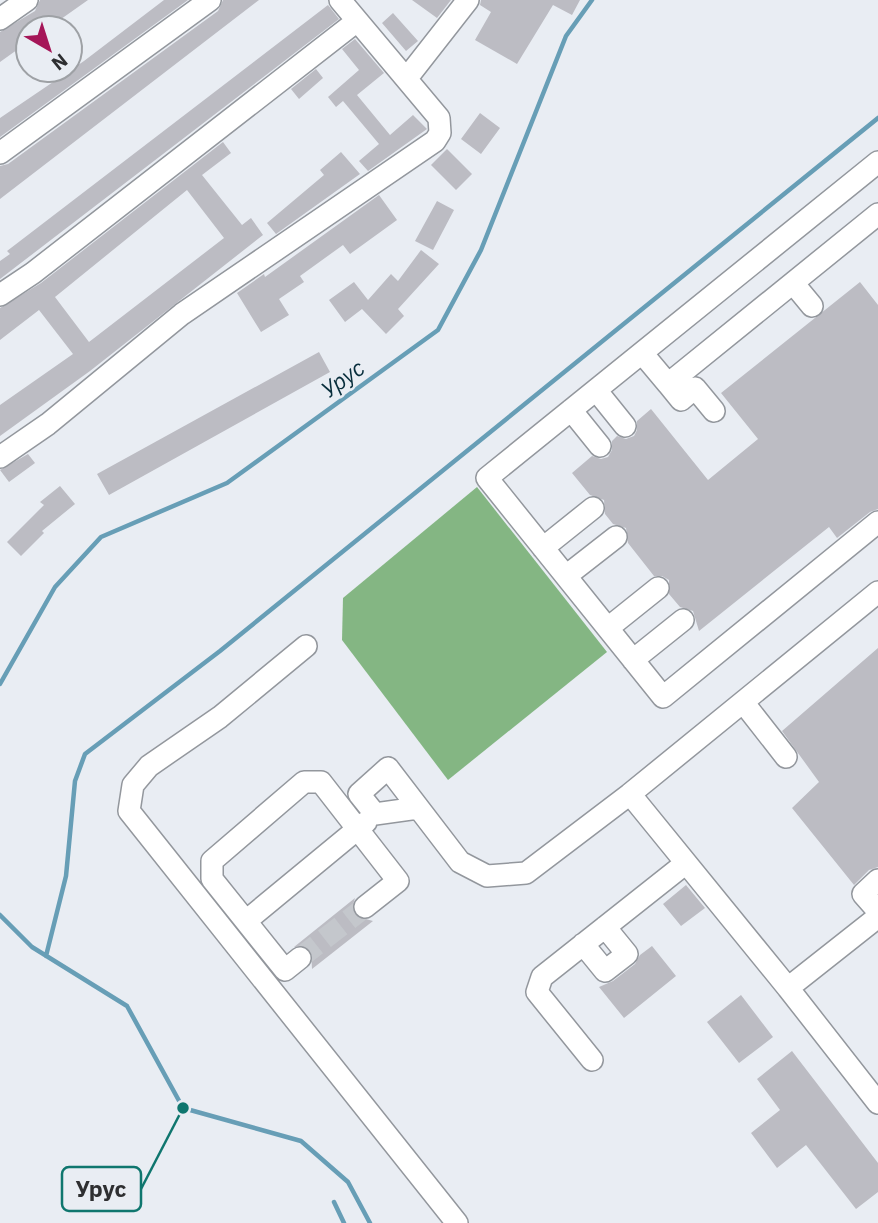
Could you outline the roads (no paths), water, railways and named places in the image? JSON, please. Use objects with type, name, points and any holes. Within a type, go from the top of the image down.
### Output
[{"type":"street","points":[[0,19],[27,0]]},
{"type":"street","points":[[0,153],[210,0]]},
{"type":"street","points":[[0,457],[48,424],[182,314],[435,141],[440,133],[439,118],[340,0]]},
{"type":"street","points":[[407,78],[468,0]]},
{"type":"street","points":[[0,295],[33,273],[357,20]]},
{"type":"street","points":[[878,162],[487,478],[663,697],[878,522]]},
{"type":"street","points":[[668,384],[878,214]]},
{"type":"street","points":[[793,283],[812,306]]},
{"type":"street","points":[[642,353],[681,400],[695,388],[714,411]]},
{"type":"street","points":[[597,390],[625,426]]},
{"type":"street","points":[[572,410],[600,446]]},
{"type":"street","points":[[543,548],[593,508]]},
{"type":"street","points":[[566,576],[616,537]]},
{"type":"street","points":[[608,628],[657,589]]},
{"type":"street","points":[[376,814],[359,794],[388,768],[460,862],[487,876],[526,873],[630,794],[878,592]]},
{"type":"street","points":[[633,660],[683,620]]},
{"type":"street","points":[[306,646],[220,717],[149,766],[133,785],[129,811],[457,1223]]},
{"type":"street","points":[[743,702],[786,757]]},
{"type":"street","points":[[300,958],[285,970],[212,878],[212,861],[304,782],[321,782],[398,881],[365,907]]},
{"type":"street","points":[[630,794],[877,1099]]},
{"type":"street","points":[[246,921],[376,814],[418,808]]},
{"type":"street","points":[[592,1060],[537,992],[542,977],[686,863]]},
{"type":"street","points":[[878,880],[863,894],[878,911]]},
{"type":"street","points":[[788,988],[878,917]]},
{"type":"street","points":[[583,944],[605,971],[627,954],[605,927]]},
{"type":"waterway","name":"Урус","points":[[0,684],[55,587],[101,537],[227,483],[438,330],[481,250],[566,36],[592,0]]},
{"type":"waterway","points":[[46,956],[66,876],[75,781],[85,754],[220,651],[878,118]]},
{"type":"waterway","name":"Урус","points":[[0,915],[32,947],[127,1006],[183,1108],[301,1141],[348,1182],[370,1223]]},
{"type":"waterway","points":[[334,1202],[344,1223]]},
{"type":"tunnel","points":[[300,958],[365,907]]},
{"type":"place","name":"Урус","points":[[183,1108]]}]
